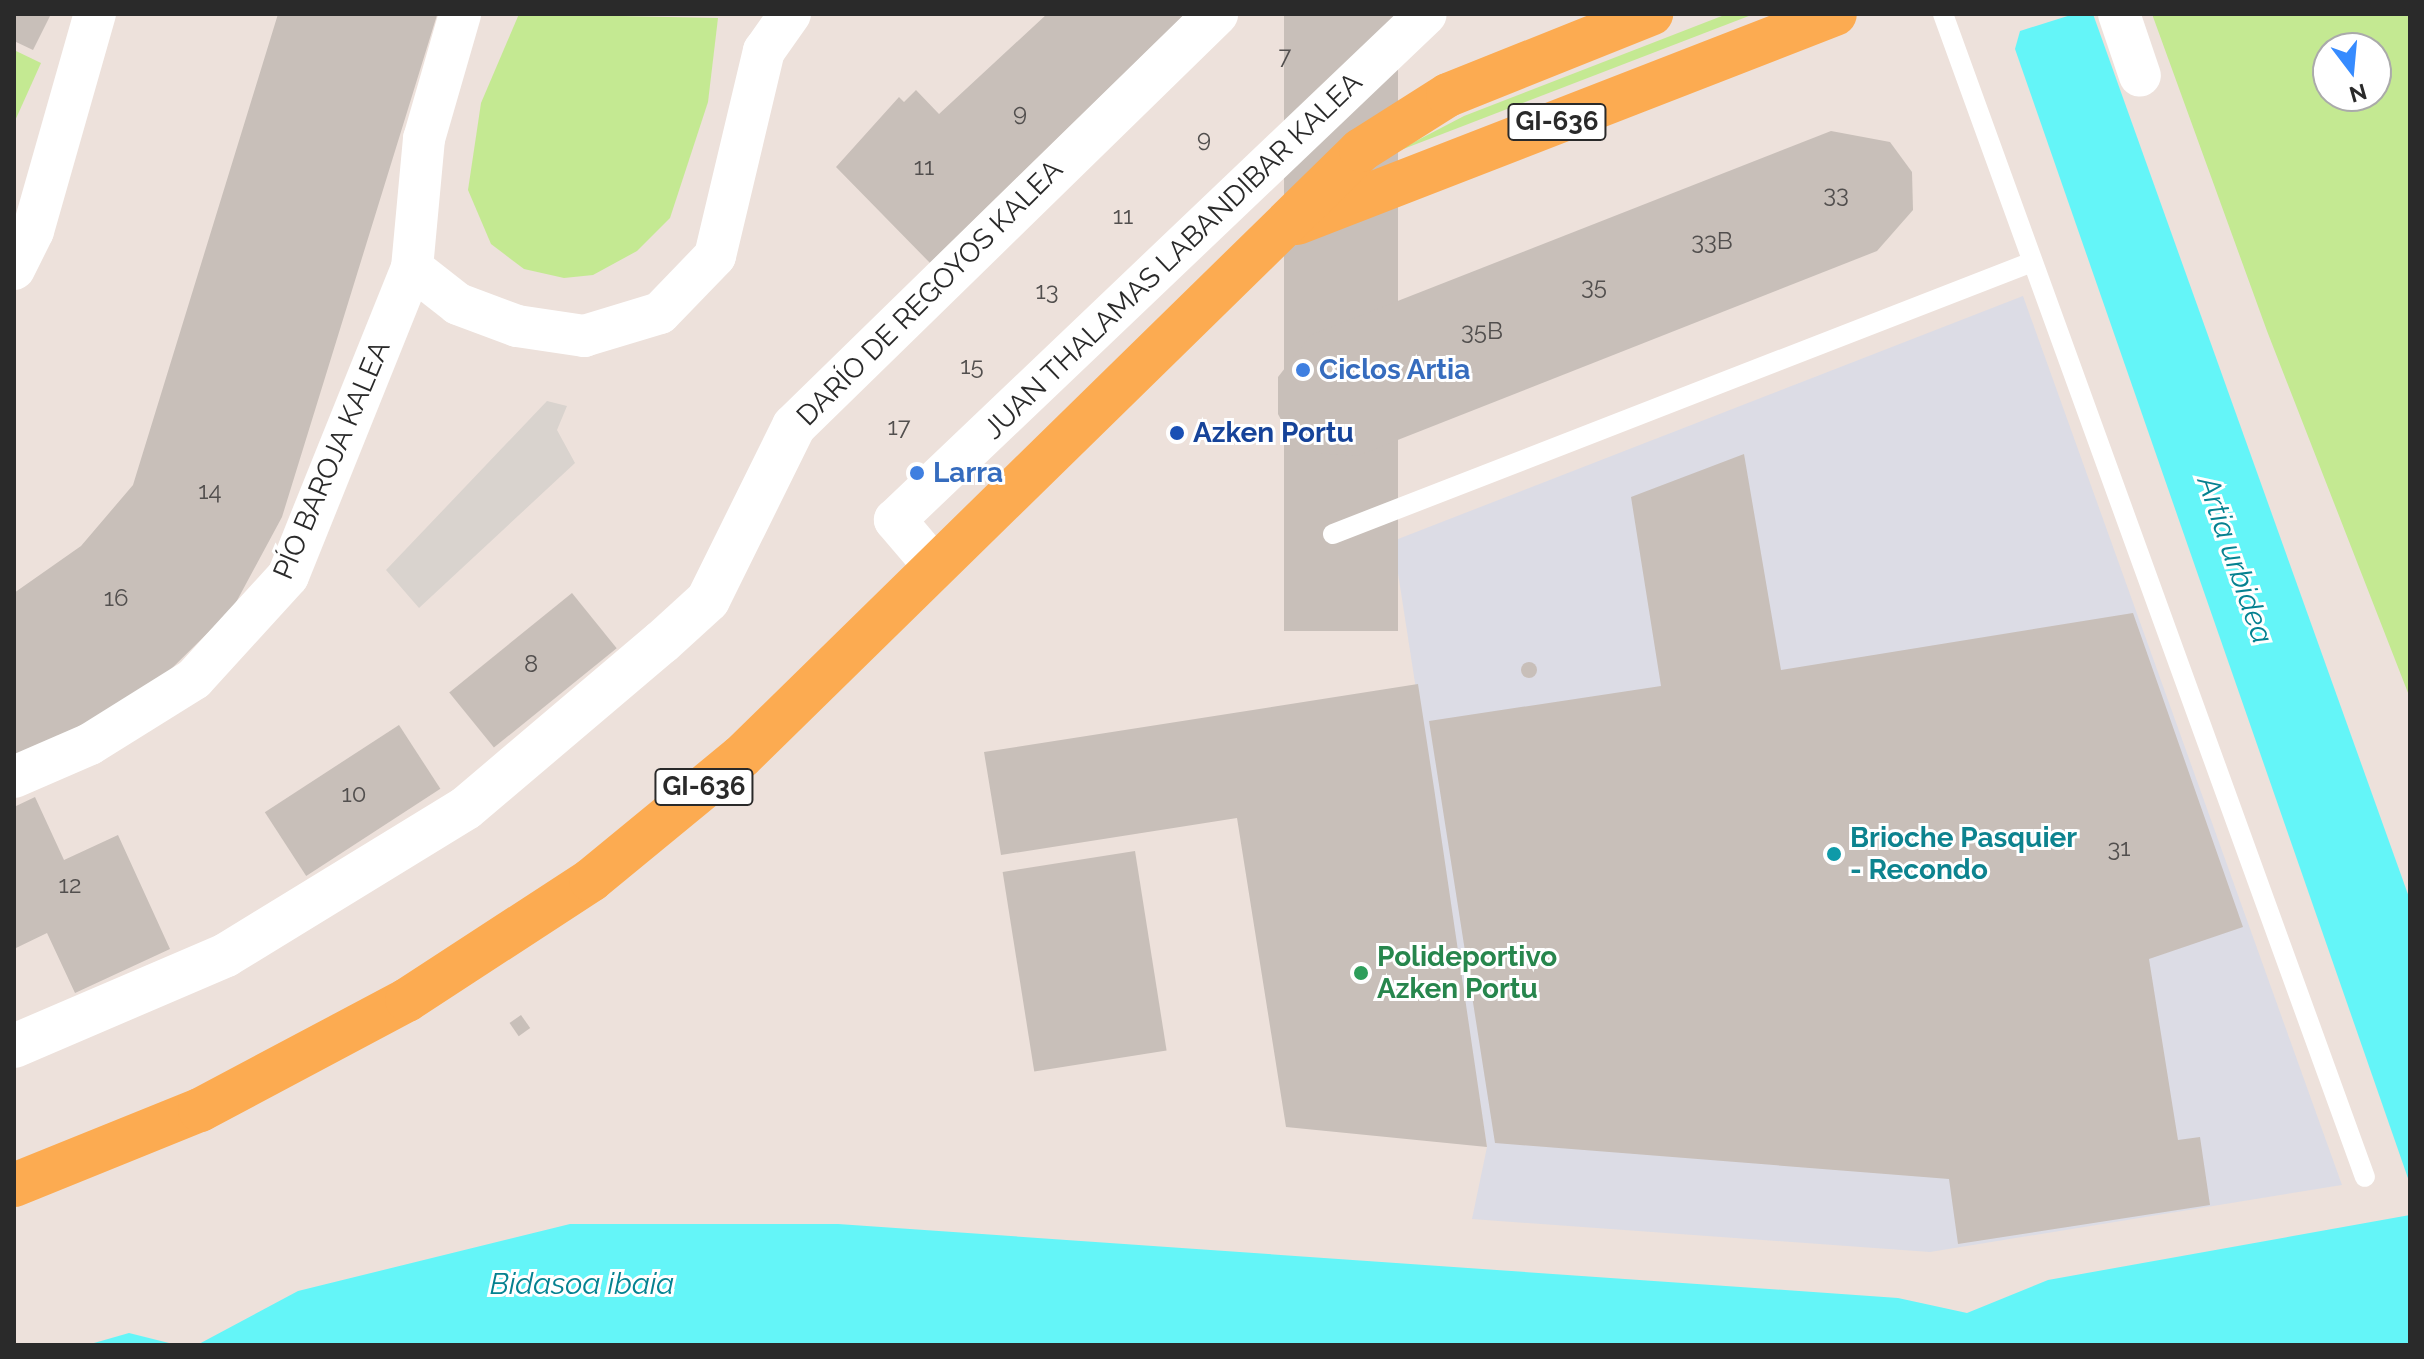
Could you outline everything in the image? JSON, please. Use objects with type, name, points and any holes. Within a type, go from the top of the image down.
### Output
[{"type":"main road","name":"JUAN THALAMAS LABANDIBAR KALEA","points":[[14,1185],[200,1110],[407,1000],[591,880],[741,757],[1361,150],[1407,119],[1651,14]]},
{"type":"main road","name":"JUAN THALAMAS LABANDIBAR KALEA","points":[[1280,230],[1835,14]]},
{"type":"street","points":[[14,269],[33,231],[95,14]]},
{"type":"street","name":"PÍO BAROJA KALEA","points":[[14,777],[90,744],[194,679],[288,576],[412,268],[424,139],[460,14]]},
{"type":"street","points":[[412,268],[458,304],[517,326],[584,336],[660,313],[715,256],[764,51],[790,14]]},
{"type":"street","name":"DARÍO DE REGOYOS KALEA","points":[[14,1046],[226,955],[466,808],[662,642],[708,600],[794,426],[1216,14]]},
{"type":"street","name":"JUAN THALAMAS LABANDIBAR KALEA","points":[[935,567],[895,520],[1426,14]]},
{"type":"street","points":[[2119,14],[2140,76]]},
{"type":"lane","points":[[1943,14],[2365,1177]]},
{"type":"lane","points":[[1333,534],[2032,262]]},
{"type":"shaded area","name":"Brioche Pasquier - Recondo","points":[[2023,296],[2342,1185],[1930,1252],[1472,1219],[1487,1147],[1393,541]]},
{"type":"shaded area","points":[[547,401],[567,406],[557,430],[575,463],[419,608],[386,570]]},
{"type":"green space","points":[[519,14],[718,18],[708,102],[670,218],[637,251],[593,275],[564,278],[524,269],[491,244],[468,190],[481,103]]},
{"type":"green space","points":[[1727,14],[1754,14],[1393,153],[1464,116]]},
{"type":"green space","points":[[2152,14],[2410,14],[2410,698],[2267,331]]},
{"type":"green space","points":[[14,50],[41,63],[14,123]]},
{"type":"water","name":"Artia urbidea","points":[[2074,14],[2093,14],[2410,900],[2410,1184],[2015,49],[2020,31]]},
{"type":"water","name":"Bidasoa ibaia","points":[[2410,1215],[2410,1345],[197,1345],[298,1291],[570,1224],[838,1224],[1898,1298],[1967,1313],[2048,1280]]},
{"type":"water","points":[[129,1333],[177,1345],[87,1345]]},
{"type":"building","points":[[14,14],[51,14],[33,50],[14,41]]},
{"type":"building","points":[[278,14],[437,15],[282,517],[233,608],[163,677],[74,734],[14,759],[14,593],[81,546],[133,485]]},
{"type":"building","points":[[1047,14],[1185,14],[930,263],[836,167],[899,97],[904,102],[916,90],[939,114]]},
{"type":"building","points":[[1284,14],[1398,14],[1398,631],[1284,631]]},
{"type":"building","points":[[1831,131],[1890,142],[1912,172],[1913,210],[1877,251],[1357,456],[1317,453],[1287,431],[1278,414],[1278,377],[1311,335]]},
{"type":"building","name":"Brioche Pasquier - Recondo","points":[[1744,454],[1781,670],[2133,613],[2243,927],[2149,959],[2178,1140],[2200,1137],[2210,1205],[1958,1244],[1949,1179],[1495,1143],[1429,721],[1661,686],[1631,497]]},
{"type":"building","points":[[572,593],[617,648],[494,748],[449,692]]},
{"type":"building","points":[[1529,662],[1535,664],[1535,676],[1529,678],[1523,676],[1521,670],[1523,664]]},
{"type":"building","points":[[1418,684],[1487,1147],[1286,1127],[1237,818],[1001,855],[984,752]]},
{"type":"building","points":[[399,725],[440,789],[306,876],[265,812]]},
{"type":"building","points":[[35,797],[64,860],[118,835],[170,949],[75,993],[47,933],[16,948],[14,807]]},
{"type":"building","points":[[1135,851],[1167,1051],[1034,1071],[1003,872]]},
{"type":"building","points":[[521,1015],[530,1028],[519,1036],[510,1023]]},
{"type":"place","name":"Ciclos Artia","points":[[1303,370]]},
{"type":"place","name":"Azken Portu","points":[[1177,433]]},
{"type":"place","name":"Larra","points":[[917,473]]},
{"type":"place","name":"Brioche Pasquier - Recondo","points":[[1834,854]]},
{"type":"place","name":"Polideportivo Azken Portu","points":[[1361,973]]}]
